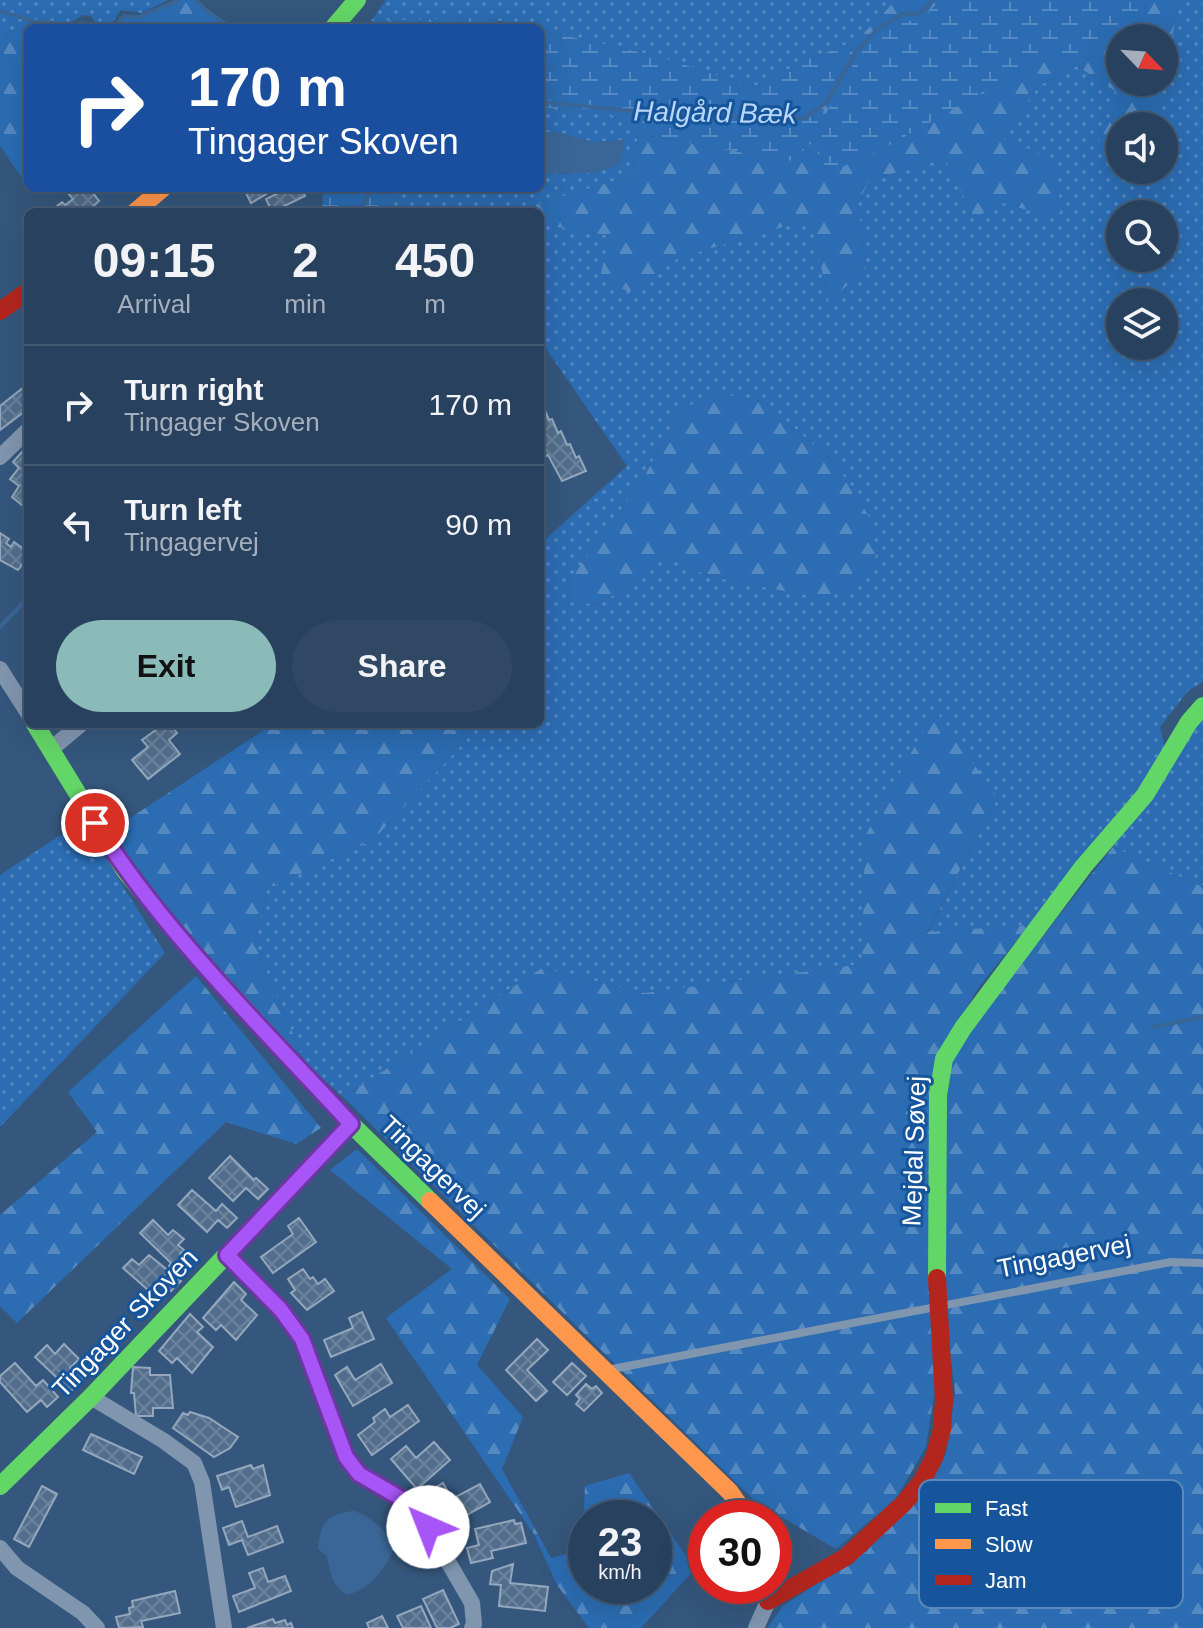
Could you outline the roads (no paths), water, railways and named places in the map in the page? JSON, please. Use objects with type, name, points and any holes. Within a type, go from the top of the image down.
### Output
[{"type":"street","points":[[336,24],[357,0]]},
{"type":"street","points":[[140,208],[158,192]]},
{"type":"street","points":[[0,311],[24,294]]},
{"type":"street","points":[[0,457],[24,434]]},
{"type":"street","points":[[0,669],[24,707]]},
{"type":"street","name":"Mejdal Søvej","points":[[923,1480],[934,1458],[942,1429],[944,1400],[937,1308],[938,1095],[944,1059],[963,1028],[1083,867],[1145,795],[1189,722],[1203,706]]},
{"type":"street","name":"Tingagervej","points":[[37,728],[125,871],[196,956],[351,1124],[736,1500]]},
{"type":"street","points":[[50,750],[76,728]]},
{"type":"street","name":"Tingager Skoven","points":[[0,1486],[91,1397],[351,1124]]},
{"type":"street","points":[[227,1255],[281,1310],[302,1339],[346,1457],[359,1474],[407,1502],[428,1527],[472,1603],[472,1628]]},
{"type":"street","points":[[91,1397],[194,1463],[202,1482],[224,1628]]},
{"type":"street","name":"Mejdal Søvej","points":[[792,1583],[846,1557],[904,1503],[919,1485]]},
{"type":"street","points":[[0,1548],[17,1568],[83,1613],[97,1628]]},
{"type":"street","points":[[756,1628],[764,1604]]},
{"type":"lane","name":"Tingagervej","points":[[606,1370],[1171,1262],[1203,1263]]},
{"type":"waterway","name":"Halgård Bæk","points":[[117,24],[124,16],[138,17],[180,0]]},
{"type":"waterway","name":"Halgård Bæk","points":[[196,0],[228,24]]},
{"type":"waterway","name":"Halgård Bæk","points":[[544,102],[675,115],[805,118],[827,102],[854,55],[877,29],[904,13],[920,12],[933,0]]},
{"type":"waterway","name":"Halgård Bæk","points":[[0,11],[36,22],[55,24]]},
{"type":"waterway","name":"Halgård Bæk","points":[[80,24],[85,24]]},
{"type":"waterway","points":[[362,208],[370,192]]},
{"type":"waterway","points":[[0,627],[24,602]]},
{"type":"waterway","points":[[1154,1027],[1203,1017]]}]
